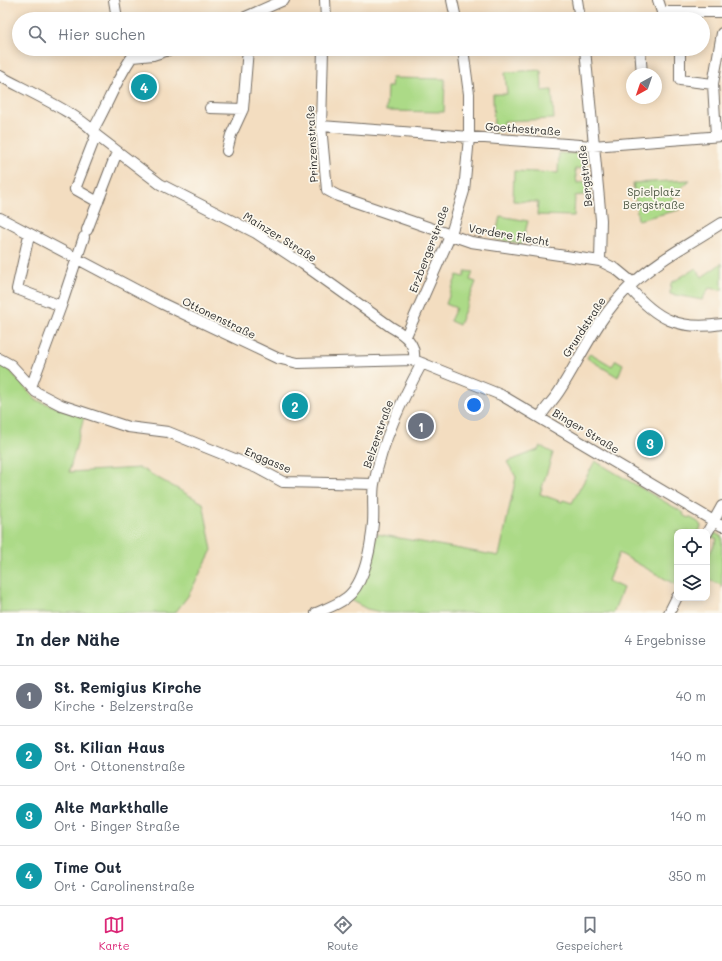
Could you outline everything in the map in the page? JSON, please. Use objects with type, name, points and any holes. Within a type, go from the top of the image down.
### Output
[{"type":"street","points":[[114,0],[116,12]]},
{"type":"street","points":[[259,12],[284,0]]},
{"type":"street","points":[[325,0],[326,12]]},
{"type":"street","points":[[452,0],[455,12]]},
{"type":"street","points":[[577,0],[579,12]]},
{"type":"street","points":[[658,0],[662,12]]},
{"type":"street","points":[[710,13],[722,12]]},
{"type":"street","points":[[719,136],[713,84],[722,34]]},
{"type":"street","points":[[98,202],[75,189],[101,117],[129,56]]},
{"type":"street","points":[[227,151],[231,135],[243,109],[247,56]]},
{"type":"street","name":"Prinzenstraße","points":[[323,56],[321,126],[327,190]]},
{"type":"street","name":"Erzbergerstraße","points":[[406,336],[450,234],[464,191],[469,137],[470,94],[464,56]]},
{"type":"street","name":"Bergstraße","points":[[586,56],[601,220],[600,261]]},
{"type":"street","points":[[641,56],[642,68]]},
{"type":"street","points":[[680,56],[680,80],[713,84]]},
{"type":"street","name":"Mainzer Straße","points":[[0,76],[79,120],[117,152],[160,184],[256,233],[406,336],[418,361]]},
{"type":"street","points":[[210,108],[243,109]]},
{"type":"street","name":"Goethestraße","points":[[321,126],[593,146],[719,136]]},
{"type":"street","points":[[31,388],[62,306],[85,234],[117,152]]},
{"type":"street","name":"Vordere Flecht","points":[[327,190],[338,196],[471,242],[600,261]]},
{"type":"street","name":"Ottonenstraße","points":[[0,218],[29,235],[77,258],[161,303],[277,358],[298,363],[418,361]]},
{"type":"street","name":"Grundstraße","points":[[540,417],[559,391],[584,348],[611,307],[631,285],[679,250],[722,223]]},
{"type":"street","points":[[29,235],[17,289],[62,306]]},
{"type":"street","points":[[600,261],[616,269],[631,285],[647,308],[682,324],[699,327],[722,324]]},
{"type":"street","name":"Enggasse","points":[[0,359],[11,365],[36,392],[61,405],[128,427],[175,434],[257,468],[283,482],[374,484]]},
{"type":"street","points":[[418,361],[501,395],[540,417]]},
{"type":"street","name":"Belzerstraße","points":[[316,613],[346,598],[356,587],[363,573],[373,524],[374,484],[387,438],[418,361]]},
{"type":"street","name":"Binger Straße","points":[[540,417],[722,526]]},
{"type":"street","points":[[709,529],[722,506]]},
{"type":"street","points":[[669,613],[675,601]]},
{"type":"green space","points":[[541,70],[542,91],[552,90],[554,119],[504,121],[504,131],[494,132],[493,94],[507,94],[505,72]]},
{"type":"green space","points":[[392,78],[445,79],[444,112],[386,111],[387,87],[391,87]]},
{"type":"green space","points":[[559,153],[588,154],[587,168],[575,169],[577,183],[590,181],[591,194],[575,196],[574,216],[537,215],[538,202],[513,201],[514,171],[558,173]]},
{"type":"green space","name":"Spielplatz Bergstraße","points":[[690,180],[672,196],[679,210],[638,220],[633,183]]},
{"type":"green space","points":[[500,216],[528,221],[522,244],[495,239]]},
{"type":"green space","points":[[722,263],[722,290],[709,288],[702,300],[670,294],[671,283],[696,268],[702,277]]},
{"type":"green space","points":[[466,271],[473,272],[470,280],[476,282],[459,325],[450,321],[456,308],[446,304],[457,275],[464,277]]},
{"type":"green space","points":[[590,353],[612,366],[616,360],[623,364],[618,377],[587,358]]},
{"type":"green space","points":[[0,359],[36,400],[84,417],[69,472],[140,468],[203,503],[212,550],[188,596],[175,613],[0,613]]},
{"type":"green space","points":[[540,446],[553,453],[540,494],[562,502],[563,500],[572,503],[595,461],[684,513],[683,515],[688,518],[689,517],[698,522],[701,526],[700,529],[674,529],[674,584],[619,553],[608,581],[623,588],[613,613],[384,613],[367,609],[348,599],[366,574],[377,534],[499,556],[516,477],[507,462],[538,450]]},
{"type":"green space","points":[[715,533],[722,537],[722,588],[721,585],[710,580],[710,553],[717,539],[710,536]]},
{"type":"place","name":"Time Out","points":[[144,87]]},
{"type":"place","name":"St. Kilian Haus","points":[[295,406]]},
{"type":"place","name":"St. Remigius Kirche","points":[[421,426]]},
{"type":"place","name":"Alte Markthalle","points":[[650,443]]}]
